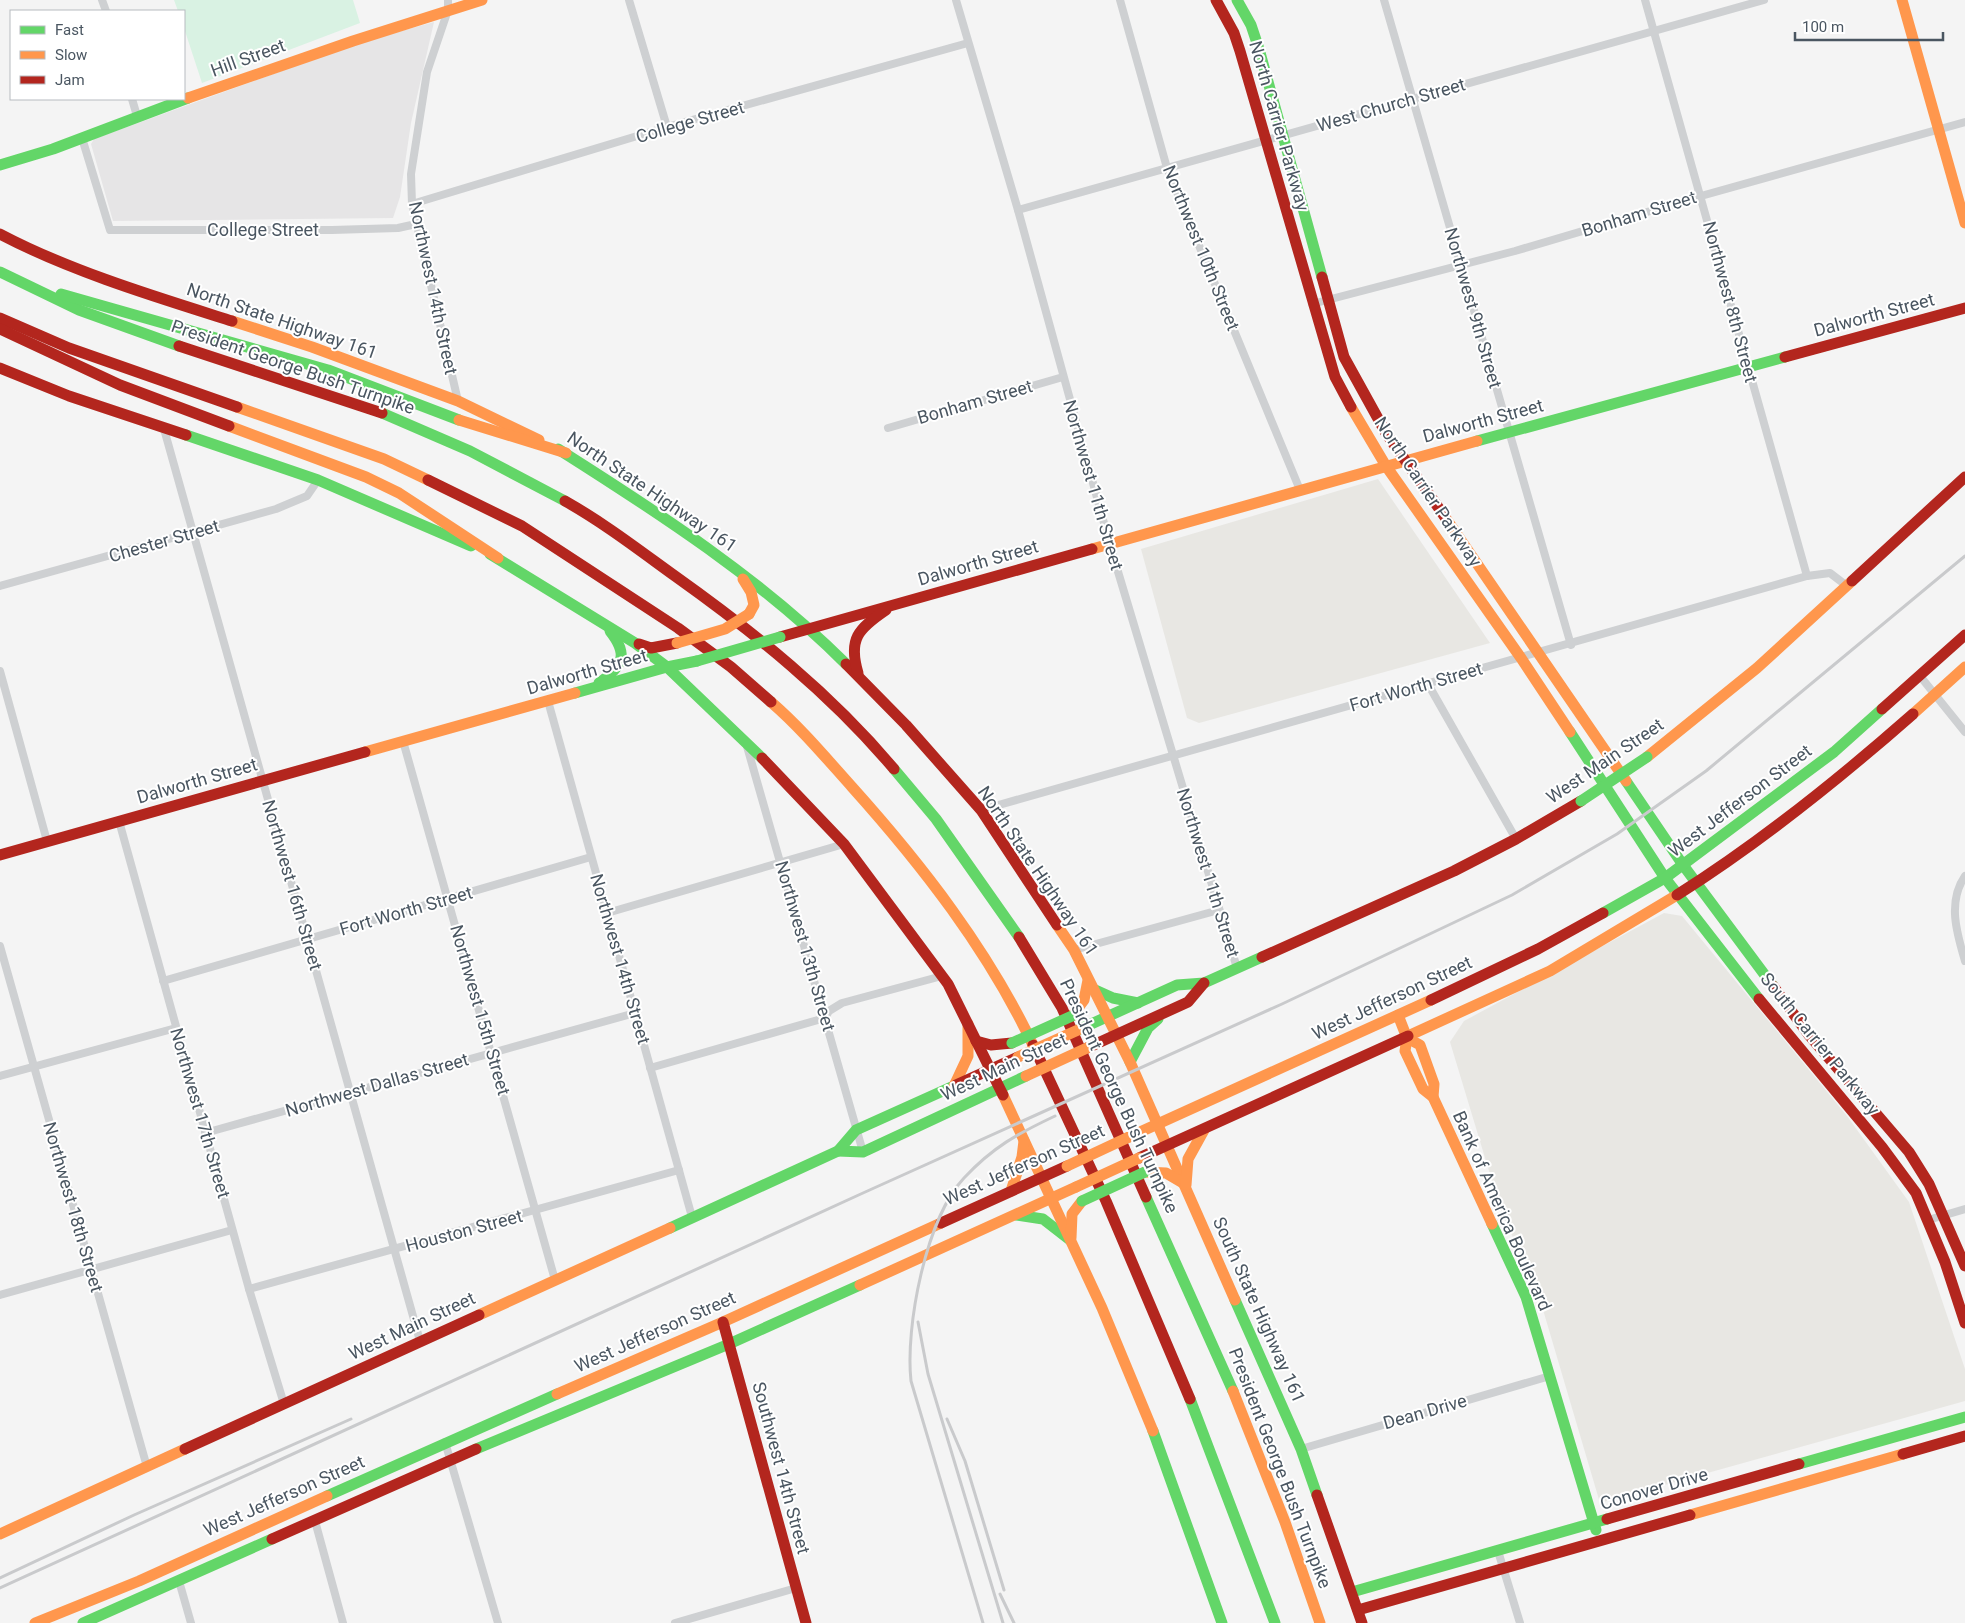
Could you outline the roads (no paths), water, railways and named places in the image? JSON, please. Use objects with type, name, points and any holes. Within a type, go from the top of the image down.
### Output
[{"type":"main road","name":"Hill Street","points":[[185,99],[448,5],[482,0]]},
{"type":"main road","name":"North Carrier Parkway","points":[[1216,0],[1234,33],[1240,51],[1312,304],[1335,377],[1386,466],[1520,658],[1616,805]]},
{"type":"main road","name":"North Carrier Parkway","points":[[1237,0],[1250,25],[1259,49],[1344,357],[1404,461],[1454,528],[1633,792]]},
{"type":"main road","points":[[1902,0],[1965,223]]},
{"type":"main road","name":"Hill Street","points":[[0,165],[82,138],[182,100]]},
{"type":"main road","name":"North State Highway 161","points":[[0,234],[21,245],[150,295],[312,347],[458,401],[566,452],[649,506],[738,571],[810,628],[858,675],[981,810],[1074,950],[1090,985],[1108,1016]]},
{"type":"main road","name":"President George Bush Turnpike","points":[[0,272],[79,310],[126,328],[388,415],[470,451],[540,486],[598,520],[730,615],[779,654],[841,710],[890,764],[953,842],[1023,944],[1062,1008],[1234,1394],[1285,1522],[1320,1623]]},
{"type":"main road","points":[[21,282],[139,318],[328,370],[419,403],[456,419],[566,452]]},
{"type":"main road","name":"Dalworth Street","points":[[0,855],[1508,432],[1965,308]]},
{"type":"main road","points":[[0,318],[68,348],[384,459],[514,521],[574,558],[731,666],[794,722],[856,789],[908,852],[987,963],[1024,1026],[1106,1201],[1183,1383],[1228,1494],[1275,1623]]},
{"type":"main road","points":[[0,329],[120,384],[366,477],[399,492],[498,558],[635,643],[667,668],[745,740],[844,844],[942,976],[976,1040],[1071,1241],[1161,1450],[1222,1623]]},
{"type":"main road","points":[[0,368],[69,396],[318,480],[498,558]]},
{"type":"main road","name":"West Main Street","points":[[0,1534],[838,1151],[856,1130],[1177,985],[1204,983],[1454,871],[1516,839],[1582,801],[1647,758],[1757,668],[1965,477]]},
{"type":"main road","points":[[635,643],[650,648],[677,643],[730,628],[740,623],[749,614],[754,605],[751,592],[738,571]]},
{"type":"main road","points":[[858,675],[853,658],[852,644],[856,634],[869,621],[896,604]]},
{"type":"main road","points":[[591,689],[618,669],[622,662],[622,655],[616,637],[604,624]]},
{"type":"main road","name":"West Jefferson Street","points":[[35,1623],[148,1577],[445,1442],[722,1322],[1398,1015],[1538,949],[1666,878],[1834,752],[1965,635]]},
{"type":"main road","name":"West Jefferson Street","points":[[83,1623],[314,1522],[450,1459],[729,1344],[1407,1038],[1550,971],[1679,895],[1731,860],[1794,811],[1965,667]]},
{"type":"main road","name":"South Carrier Parkway","points":[[1633,792],[1683,865],[1810,1035],[1909,1152],[1944,1215],[1965,1266]]},
{"type":"main road","name":"South Carrier Parkway","points":[[1616,805],[1666,878],[1767,1009],[1882,1147],[1916,1193],[1945,1262],[1965,1323]]},
{"type":"main road","name":"West Main Street","points":[[838,1151],[863,1152],[1188,1002],[1204,983]]},
{"type":"main road","points":[[976,1040],[991,1045],[1012,1043],[1072,1016],[1082,1007],[1090,985],[1113,998],[1138,1002]]},
{"type":"main road","points":[[1130,1062],[1148,1028],[1166,1012]]},
{"type":"main road","name":"Bank of America Boulevard","points":[[1398,1015],[1407,1038],[1420,1045],[1434,1084],[1433,1097],[1526,1297],[1599,1541]]},
{"type":"main road","name":"South State Highway 161","points":[[1108,1016],[1301,1449],[1362,1623]]},
{"type":"main road","points":[[954,1086],[964,1068],[971,1048],[968,1024]]},
{"type":"main road","points":[[1185,1187],[1188,1159],[1204,1129]]},
{"type":"main road","points":[[1011,1191],[1022,1158],[1024,1141]]},
{"type":"main road","points":[[1071,1241],[1072,1214],[1082,1201],[1145,1172],[1156,1170],[1168,1172],[1185,1187]]},
{"type":"main road","points":[[1012,1215],[1043,1219],[1071,1241]]},
{"type":"main road","name":"Southwest 14th Street","points":[[722,1322],[806,1623]]},
{"type":"main road","name":"Conover Drive","points":[[1352,1592],[1965,1417]]},
{"type":"main road","name":"Conover Drive","points":[[1358,1610],[1965,1436]]},
{"type":"street","points":[[630,0],[668,128]]},
{"type":"street","name":"Northwest 11th Street","points":[[956,0],[1018,210],[1110,545],[1238,968]]},
{"type":"street","name":"Northwest 10th Street","points":[[1120,0],[1167,168],[1300,490]]},
{"type":"street","name":"Northwest 9th Street","points":[[1384,0],[1571,645]]},
{"type":"street","name":"Northwest 8th Street","points":[[1645,0],[1807,576]]},
{"type":"street","name":"West Church Street","points":[[1018,210],[1764,0]]},
{"type":"street","name":"Northwest 14th Street","points":[[448,5],[427,72],[411,174],[412,204],[416,224],[458,401]]},
{"type":"street","name":"College Street","points":[[412,204],[668,128],[968,43]]},
{"type":"street","points":[[132,100],[137,116]]},
{"type":"street","name":"Bonham Street","points":[[1312,304],[1461,265],[1965,122]]},
{"type":"street","name":"College Street","points":[[82,138],[110,230],[332,230],[398,228],[416,224]]},
{"type":"street","name":"Bonham Street","points":[[888,428],[1063,377]]},
{"type":"street","name":"Northwest 16th Street","points":[[164,429],[195,533],[262,781],[420,1342]]},
{"type":"street","name":"Chester Street","points":[[0,586],[276,509],[307,496],[318,480]]},
{"type":"street","name":"Fort Worth Street","points":[[981,810],[1172,755],[1571,645],[1807,576],[1830,573],[1847,586]]},
{"type":"street","points":[[0,671],[47,842]]},
{"type":"street","points":[[1920,676],[1965,732]]},
{"type":"street","points":[[1428,684],[1516,839]]},
{"type":"street","name":"Northwest 14th Street","points":[[548,701],[692,1217]]},
{"type":"street","name":"Northwest 13th Street","points":[[745,740],[782,863],[863,1152]]},
{"type":"street","name":"Northwest 15th Street","points":[[403,741],[555,1280]]},
{"type":"street","name":"Northwest 17th Street","points":[[119,821],[232,1230],[284,1404]]},
{"type":"street","points":[[607,913],[844,844]]},
{"type":"street","name":"Fort Worth Street","points":[[163,981],[591,857]]},
{"type":"street","points":[[1965,876],[1961,882],[1954,909],[1956,928],[1965,961]]},
{"type":"street","points":[[1074,950],[1219,910]]},
{"type":"street","name":"Northwest 18th Street","points":[[0,946],[147,1466]]},
{"type":"street","points":[[650,1068],[825,1018],[829,1011],[842,1003],[942,976]]},
{"type":"street","name":"Northwest Dallas Street","points":[[205,1133],[635,1014]]},
{"type":"street","points":[[0,1076],[176,1028]]},
{"type":"street","name":"Houston Street","points":[[249,1289],[679,1170]]},
{"type":"street","points":[[1928,1220],[1965,1209]]},
{"type":"street","points":[[0,1295],[232,1230]]},
{"type":"street","name":"Dean Drive","points":[[1301,1449],[1550,1376]]},
{"type":"street","points":[[445,1442],[498,1623]]},
{"type":"street","points":[[314,1522],[343,1623]]},
{"type":"street","points":[[1498,1551],[1520,1623]]},
{"type":"street","points":[[179,1582],[191,1623]]},
{"type":"street","points":[[676,1623],[796,1588]]},
{"type":"railway","points":[[0,1588],[863,1193],[1282,1004],[1512,895],[1617,834],[1706,771],[1965,556]]},
{"type":"railway","points":[[983,1623],[911,1381],[911,1332],[921,1274],[929,1246],[939,1219],[951,1196],[964,1178],[985,1158],[1017,1135],[1055,1116]]},
{"type":"railway","points":[[918,1322],[928,1374],[1003,1623]]},
{"type":"railway","points":[[0,1578],[134,1515],[351,1419]]},
{"type":"railway","points":[[947,1419],[965,1461],[1004,1590]]},
{"type":"railway","points":[[1000,1594],[1014,1623]]}]
